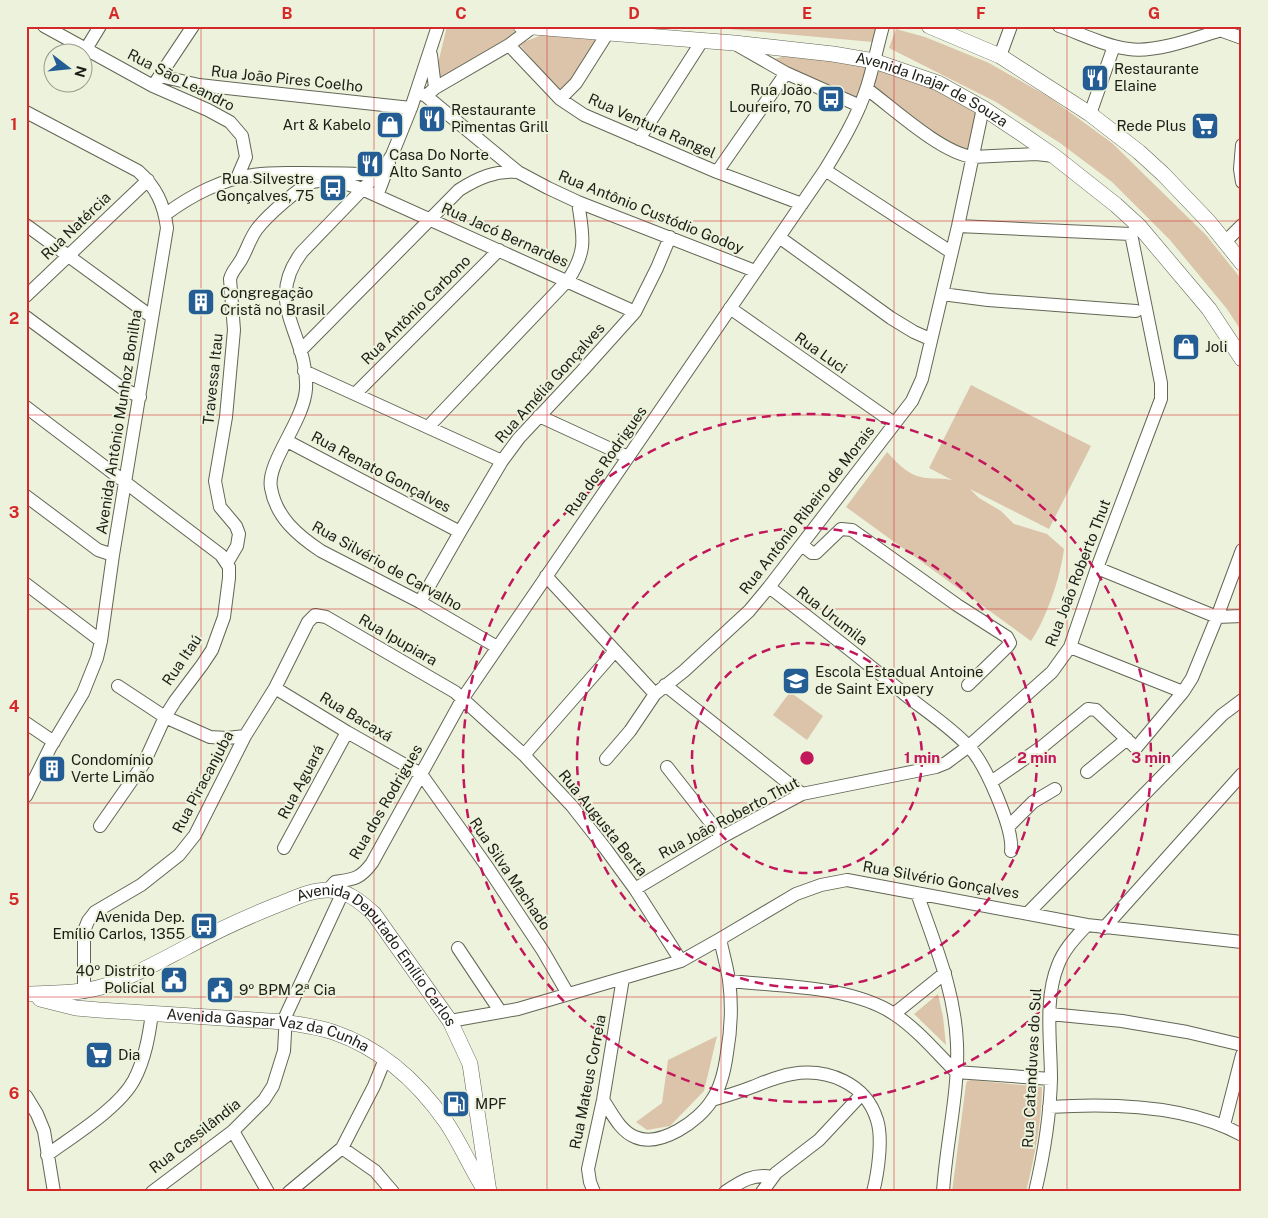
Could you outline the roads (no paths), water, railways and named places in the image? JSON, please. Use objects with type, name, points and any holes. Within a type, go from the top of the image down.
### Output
[{"type":"main road","points":[[930,26],[1000,56],[1090,114],[1140,152],[1163,174],[1209,222],[1242,263]]},
{"type":"main road","name":"Avenida Inajar de Souza","points":[[527,27],[796,49],[874,61],[938,83],[983,108],[1054,156],[1116,205],[1135,230],[1209,309],[1242,359]]},
{"type":"main road","name":"Avenida Deputado Emílio Carlos","points":[[26,995],[84,992],[108,985],[150,968],[189,946],[258,913],[312,892],[336,891],[363,904],[374,914],[450,1021],[470,1064],[488,1192]]},
{"type":"main road","points":[[108,985],[100,992],[100,1000],[104,1007],[110,1011]]},
{"type":"main road","name":"Avenida Gaspar Vaz da Cunha","points":[[26,995],[76,1008],[285,1022],[334,1032],[385,1058],[411,1080],[424,1093],[447,1123],[463,1151]]},
{"type":"main road","points":[[463,1151],[474,1152],[482,1143]]},
{"type":"main road","name":"Avenida Deputado Emílio Carlos","points":[[463,1151],[488,1192]]},
{"type":"street","name":"Rua São Leandro","points":[[44,26],[73,42]]},
{"type":"street","points":[[90,42],[100,26]]},
{"type":"street","points":[[157,81],[193,26]]},
{"type":"street","name":"Rua Silvério de Carvalho","points":[[438,26],[431,47],[426,92],[411,108],[385,166],[302,252],[287,279],[285,298],[300,351],[306,388],[303,405],[272,470],[270,484],[273,499],[280,513],[292,528],[321,551],[420,602],[497,647]]},
{"type":"street","name":"Rua dos Rodrigues","points":[[336,891],[335,882],[360,877],[367,870],[463,698],[826,170],[848,133],[860,106],[883,26]]},
{"type":"street","points":[[1000,56],[1011,26]]},
{"type":"street","points":[[1059,26],[1114,46],[1131,50],[1189,40],[1215,28],[1242,38]]},
{"type":"street","points":[[426,92],[509,45],[527,27]]},
{"type":"street","points":[[560,98],[576,83],[607,34]]},
{"type":"street","points":[[639,139],[702,41]]},
{"type":"street","points":[[734,43],[786,73],[860,106]]},
{"type":"street","name":"Rua Ventura Rangel","points":[[509,45],[560,98],[584,115],[717,172],[802,204]]},
{"type":"street","points":[[1090,114],[1114,46]]},
{"type":"street","name":"Rua Silvério de Carvalho","points":[[426,92],[431,47]]},
{"type":"street","name":"Rua São Leandro","points":[[92,52],[157,81],[230,122],[242,136],[246,157],[237,178]]},
{"type":"street","points":[[717,172],[786,73]]},
{"type":"street","name":"Rua João Pires Coelho","points":[[157,81],[411,108]]},
{"type":"street","points":[[866,89],[929,136],[964,156],[1036,154],[1054,156]]},
{"type":"street","name":"Rua Antônio Custódio Godoy","points":[[426,92],[518,172],[578,202],[755,272]]},
{"type":"street","name":"Rua Antônio Ribeiro de Morais","points":[[606,759],[630,731],[655,694],[684,671],[749,611],[770,588],[894,423],[912,402],[922,379],[958,226],[983,108]]},
{"type":"street","name":"Avenida Antônio Munhoz Bonilha","points":[[26,112],[128,164],[148,180],[160,198],[166,214],[167,228],[113,555],[101,640],[92,675],[26,796]]},
{"type":"street","points":[[1242,146],[1240,169],[1242,182]]},
{"type":"street","points":[[377,196],[392,154]]},
{"type":"street","points":[[826,170],[951,252]]},
{"type":"street","points":[[300,351],[459,190],[473,181],[491,174],[506,171],[518,172]]},
{"type":"street","points":[[166,214],[196,195],[237,178],[253,175],[348,173],[376,175]]},
{"type":"street","name":"Rua Natércia","points":[[26,296],[148,180]]},
{"type":"street","name":"Travessa Itau","points":[[227,563],[237,546],[239,534],[236,526],[220,507],[216,481],[226,416],[234,330],[230,280],[232,273],[257,229],[278,208],[309,184],[323,181],[343,182],[362,189]]},
{"type":"street","name":"Rua Jacó Bernardes","points":[[362,189],[568,280],[635,312]]},
{"type":"street","points":[[428,427],[568,280],[578,265],[582,251],[582,239],[578,202]]},
{"type":"street","points":[[26,225],[152,317]]},
{"type":"street","points":[[958,226],[1135,230]]},
{"type":"street","points":[[1225,242],[1242,226]]},
{"type":"street","name":"Rua João Roberto Thut","points":[[635,889],[722,837],[802,794],[936,767],[946,763],[1052,672],[1070,647],[1097,568],[1162,394],[1135,230]]},
{"type":"street","name":"Rua Amélia Gonçalves","points":[[420,602],[502,462],[519,438],[635,312],[670,237]]},
{"type":"street","points":[[779,237],[891,318],[930,339]]},
{"type":"street","name":"Rua Antônio Carbono","points":[[355,394],[499,250]]},
{"type":"street","points":[[942,294],[988,300],[1136,311]]},
{"type":"street","name":"Rua Luci","points":[[730,308],[894,423]]},
{"type":"street","points":[[26,317],[122,388],[140,397]]},
{"type":"street","points":[[304,371],[502,462]]},
{"type":"street","points":[[26,407],[221,555],[227,563]]},
{"type":"street","points":[[539,416],[628,457]]},
{"type":"street","name":"Rua Renato Gonçalves","points":[[287,441],[460,532]]},
{"type":"street","points":[[26,496],[98,550],[113,555]]},
{"type":"street","points":[[802,545],[812,553],[816,552],[841,529],[852,530],[958,605],[1007,637],[1010,643],[1008,646],[968,685]]},
{"type":"street","points":[[991,782],[1043,746],[1092,708],[1136,748],[1183,692],[1192,678],[1242,550]]},
{"type":"street","name":"Rua Itaú","points":[[100,826],[144,763],[174,701],[202,665],[219,632],[224,617],[228,585],[229,567],[227,563]]},
{"type":"street","points":[[1097,568],[1217,617],[1242,616]]},
{"type":"street","points":[[546,576],[655,694]]},
{"type":"street","points":[[26,584],[101,640]]},
{"type":"street","name":"Rua Urumila","points":[[770,588],[968,746],[991,782],[1008,827],[1012,845],[1011,851]]},
{"type":"street","name":"Rua Piracanjuba","points":[[84,992],[84,931],[88,921],[95,912],[141,886],[179,855],[195,835],[245,736],[275,688],[308,622],[315,615]]},
{"type":"street","name":"Rua Ipupiara","points":[[315,615],[326,617],[438,681],[463,698]]},
{"type":"street","points":[[1070,647],[1183,692]]},
{"type":"street","points":[[524,755],[615,651]]},
{"type":"street","points":[[665,685],[802,794]]},
{"type":"street","points":[[118,686],[165,717],[210,737],[228,738],[245,736]]},
{"type":"street","name":"Rua Bacaxá","points":[[275,688],[347,732],[422,774]]},
{"type":"street","name":"Rua Augusta Berta","points":[[463,698],[524,755],[572,806],[635,889],[681,960]]},
{"type":"street","points":[[1028,913],[1222,714],[1242,700]]},
{"type":"street","points":[[26,723],[54,742]]},
{"type":"street","name":"Rua Aguará","points":[[284,848],[347,732]]},
{"type":"street","points":[[1087,772],[1127,739]]},
{"type":"street","points":[[667,767],[722,837]]},
{"type":"street","name":"Rua Silva Machado","points":[[422,774],[488,868],[543,951],[568,994]]},
{"type":"street","points":[[1104,928],[1242,774]]},
{"type":"street","points":[[1008,827],[1033,802],[1056,789]]},
{"type":"street","name":"Rua Silvério Gonçalves","points":[[450,1021],[518,1009],[681,960],[796,894],[821,885],[847,880],[1104,928],[1242,942]]},
{"type":"street","name":"Rua Cassilândia","points":[[152,1192],[233,1131],[264,1100],[273,1086],[284,1051],[285,1022],[289,1008],[336,891]]},
{"type":"street","points":[[917,893],[945,973],[955,1016],[958,1045],[952,1122],[943,1192]]},
{"type":"street","name":"Rua Catanduvas do Sul","points":[[1034,1192],[1042,1164],[1048,1130],[1051,1079],[1050,1014],[1053,982],[1057,966],[1064,952],[1087,925]]},
{"type":"street","points":[[603,1100],[624,1131],[635,1138],[650,1141],[672,1134],[691,1122],[712,1100],[722,1076],[727,1052],[730,1019],[729,981],[720,939]]},
{"type":"street","points":[[458,948],[500,1011]]},
{"type":"street","points":[[894,1014],[945,973]]},
{"type":"street","name":"Rua Mateus Correia","points":[[594,1192],[588,1169],[603,1100],[624,978]]},
{"type":"street","points":[[729,981],[842,994],[868,1000],[894,1014],[921,1036],[956,1072],[1051,1079]]},
{"type":"street","points":[[48,1155],[104,1113],[133,1082],[148,1042],[152,1013]]},
{"type":"street","points":[[1050,1014],[1122,1020],[1188,1032],[1242,1045]]},
{"type":"street","points":[[1224,1125],[1242,1055]]},
{"type":"street","points":[[289,1192],[342,1148],[374,1086],[385,1058]]},
{"type":"street","points":[[712,1100],[775,1078],[801,1073],[823,1073],[851,1084],[862,1094],[873,1110],[879,1128],[873,1192]]},
{"type":"street","points":[[762,1192],[772,1177],[819,1140],[862,1094]]},
{"type":"street","points":[[26,1096],[44,1131],[54,1192]]},
{"type":"street","points":[[1049,1106],[1094,1104],[1151,1108],[1224,1125],[1242,1135]]},
{"type":"street","points":[[233,1131],[268,1192]]},
{"type":"street","points":[[342,1148],[375,1171],[393,1192]]},
{"type":"street","points":[[725,1192],[740,1182],[754,1176],[772,1177]]},
{"type":"place","name":"Restaurante Elaine","points":[[1095,78]]},
{"type":"place","name":"Rua João Loureiro, 70","points":[[831,99]]},
{"type":"place","name":"Restaurante Pimentas Grill","points":[[432,119]]},
{"type":"place","name":"Art & Kabelo","points":[[390,125]]},
{"type":"place","name":"Rede Plus","points":[[1205,126]]},
{"type":"place","name":"Casa Do Norte Alto Santo","points":[[370,164]]},
{"type":"place","name":"Rua Silvestre Gonçalves, 75","points":[[333,188]]},
{"type":"place","name":"Congregação Cristã no Brasil","points":[[201,302]]},
{"type":"place","name":"Joli","points":[[1186,347]]},
{"type":"place","name":"Escola Estadual Antoine de Saint Exupery","points":[[796,681]]},
{"type":"place","name":"Condomínio Verte Limão","points":[[52,769]]},
{"type":"place","name":"Avenida Dep. Emílio Carlos, 1355","points":[[204,926]]},
{"type":"place","name":"40º Distrito Policial","points":[[174,980]]},
{"type":"place","name":"9º BPM 2ª Cia","points":[[220,990]]},
{"type":"place","name":"Dia","points":[[99,1055]]},
{"type":"place","name":"MPF","points":[[456,1104]]}]
